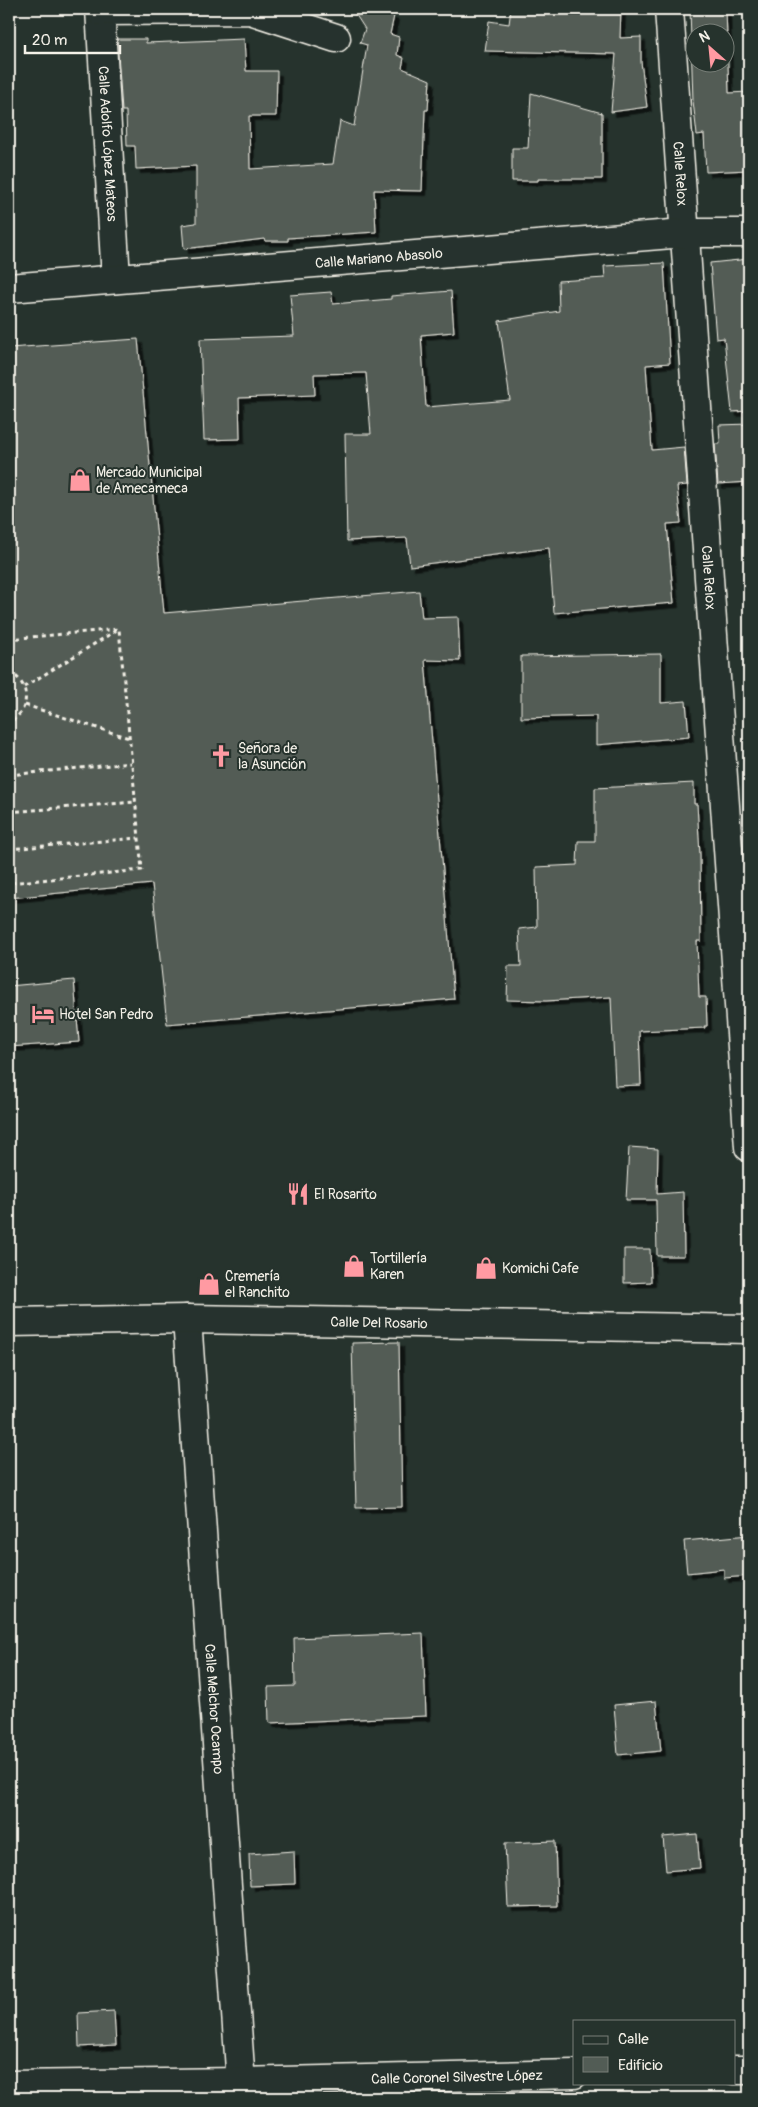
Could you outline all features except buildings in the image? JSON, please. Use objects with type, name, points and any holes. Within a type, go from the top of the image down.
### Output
[{"type":"street","name":"Calle Relox","points":[[669,9],[749,1147]]},
{"type":"street","points":[[100,10],[250,10],[336,38]]},
{"type":"street","name":"Calle Adolfo López Mateos","points":[[100,10],[116,279]]},
{"type":"street","name":"Calle Mariano Abasolo","points":[[9,288],[684,233],[749,232]]},
{"type":"street","name":"Calle Del Rosario","points":[[9,1322],[188,1319],[749,1329]]},
{"type":"street","name":"Calle Melchor Ocampo","points":[[188,1319],[242,2090]]},
{"type":"street","points":[[736,2070],[749,2070]]},
{"type":"street","name":"Calle Coronel Silvestre López","points":[[9,2085],[242,2090],[573,2074]]},
{"type":"path","points":[[9,639],[119,629]]},
{"type":"path","points":[[24,687],[119,629]]},
{"type":"path","points":[[9,883],[142,870],[119,629]]},
{"type":"path","points":[[9,672],[20,680],[26,696],[21,714],[9,722]]},
{"type":"path","points":[[25,705],[129,738]]},
{"type":"path","points":[[9,775],[131,762]]},
{"type":"path","points":[[9,812],[135,802]]},
{"type":"path","points":[[9,849],[138,838]]},
{"type":"place","name":"Mercado Municipal de Amecameca","points":[[80,480]]},
{"type":"place","name":"Señora de la Asunción","points":[[221,756]]},
{"type":"place","name":"Hotel San Pedro","points":[[43,1014]]},
{"type":"place","name":"El Rosarito","points":[[298,1194]]},
{"type":"place","name":"Tortillería Karen","points":[[354,1266]]},
{"type":"place","name":"Komichi Cafe","points":[[486,1268]]},
{"type":"place","name":"Cremería el Ranchito","points":[[209,1284]]}]
